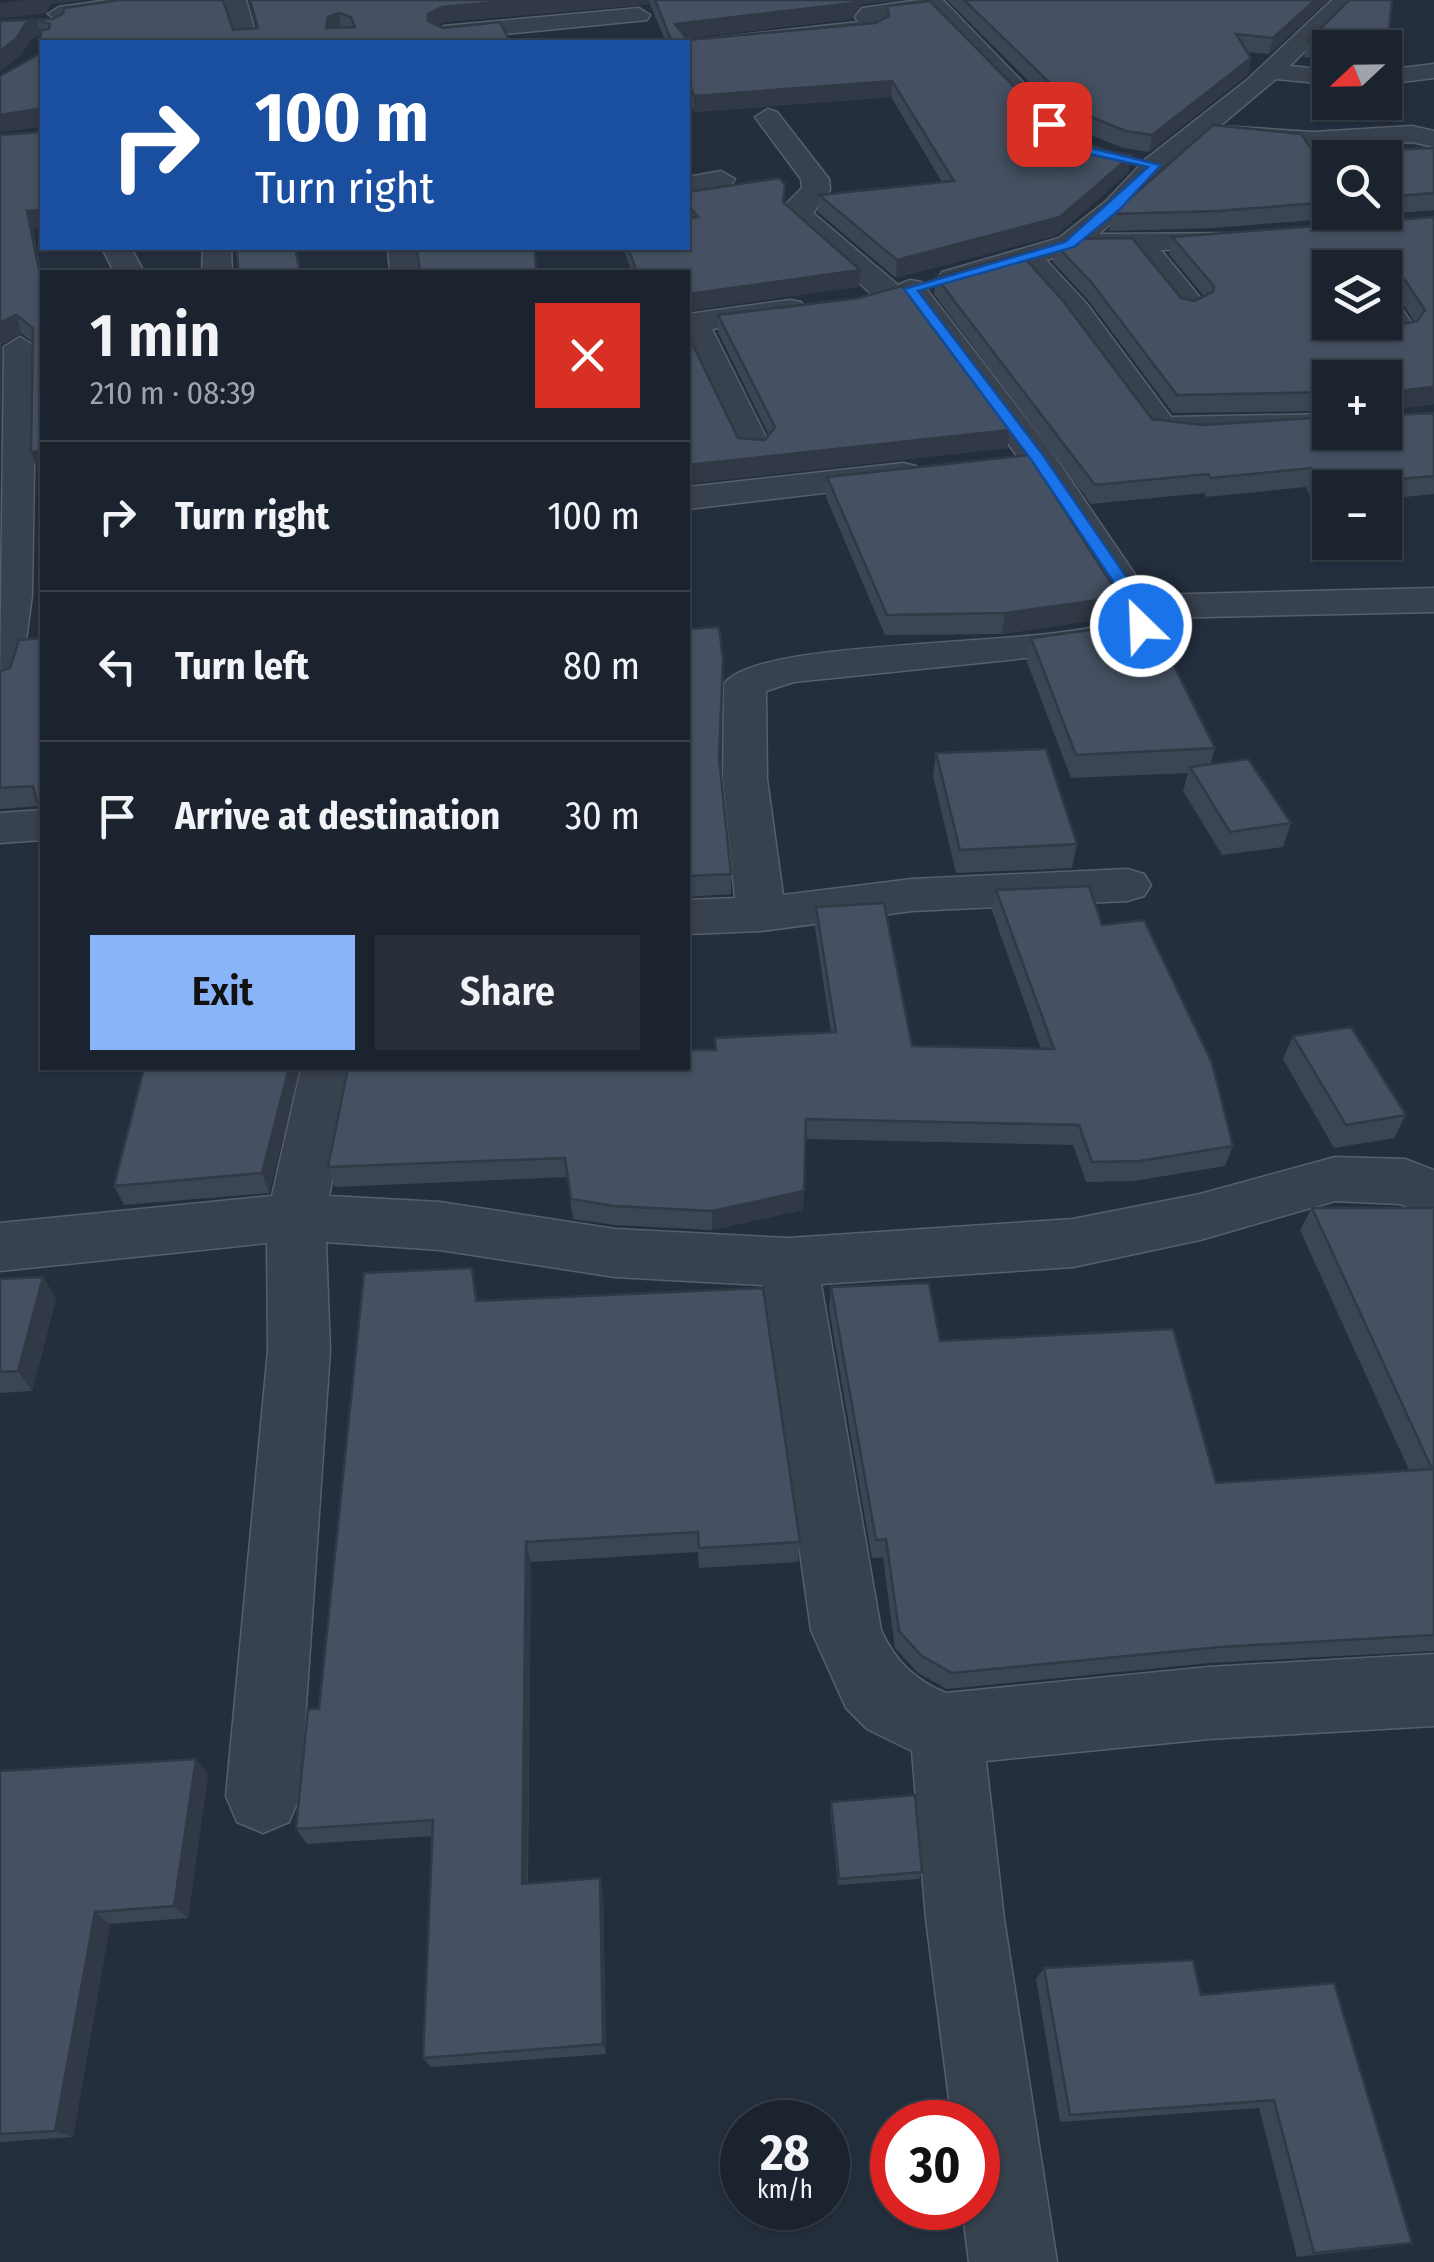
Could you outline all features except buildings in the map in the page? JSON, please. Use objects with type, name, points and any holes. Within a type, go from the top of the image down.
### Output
[{"type":"street","points":[[236,0],[246,40]]},
{"type":"street","points":[[1069,244],[1115,208],[1142,163],[1202,128],[1346,0]]},
{"type":"street","points":[[52,19],[153,1],[154,29]]},
{"type":"street","points":[[444,33],[640,16],[665,1]]},
{"type":"street","points":[[690,45],[874,28],[866,17],[870,13],[932,3],[1049,124]]},
{"type":"street","points":[[572,8],[640,16]]},
{"type":"street","points":[[1269,71],[1312,75]]},
{"type":"street","points":[[1402,75],[1434,71]]},
{"type":"street","points":[[761,914],[745,779],[745,684],[789,670],[1114,637],[1141,626],[1138,607],[1019,461],[900,292],[798,214],[800,204],[816,190],[815,179],[768,118]]},
{"type":"street","points":[[1202,128],[1314,140],[1412,134],[1434,139]]},
{"type":"street","points":[[690,185],[721,180]]},
{"type":"street","points":[[857,302],[1069,244],[1285,236]]},
{"type":"street","points":[[1140,242],[1192,306]]},
{"type":"street","points":[[1027,257],[1075,310],[1160,427],[1198,430],[1312,425]]},
{"type":"street","points":[[754,446],[690,322],[822,306]]},
{"type":"street","points":[[0,678],[27,593],[21,347]]},
{"type":"street","points":[[690,498],[943,469]]},
{"type":"street","points":[[1138,607],[1434,600]]},
{"type":"street","points":[[0,828],[40,825]]},
{"type":"street","points":[[690,916],[761,914],[912,895],[1128,884]]},
{"type":"street","points":[[263,1796],[299,1350],[296,1217],[328,1070]]},
{"type":"street","points":[[0,1248],[296,1217],[440,1226],[614,1253],[788,1262],[1073,1243],[1200,1217],[1336,1179],[1405,1182],[1434,1194]]},
{"type":"street","points":[[788,1262],[846,1630],[865,1681],[906,1714],[946,1729],[1210,1702],[1434,1690]]},
{"type":"street","points":[[946,1729],[965,1920],[1014,2262]]},
{"type":"route","points":[[1049,124],[1088,150],[1156,165],[1115,208],[1069,244],[910,289],[1038,458],[1138,607],[1141,626]]}]
